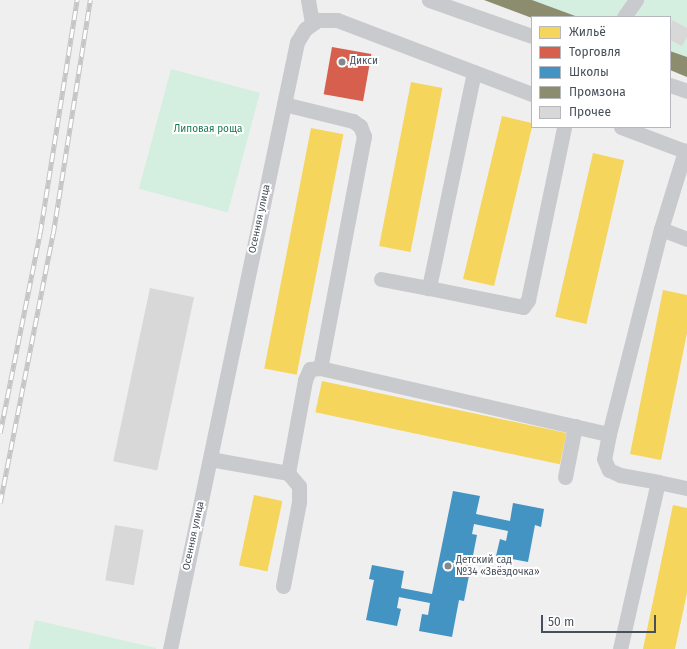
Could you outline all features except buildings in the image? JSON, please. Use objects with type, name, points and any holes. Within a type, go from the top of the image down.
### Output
[{"type":"street","points":[[308,0],[312,23],[318,20],[337,20],[531,94]]},
{"type":"street","points":[[429,0],[531,36]]},
{"type":"street","points":[[625,16],[636,0]]},
{"type":"street","name":"Осенняя улица","points":[[170,649],[297,42],[305,29],[312,23]]},
{"type":"street","points":[[429,288],[474,72]]},
{"type":"street","points":[[671,85],[687,91]]},
{"type":"street","points":[[284,104],[353,121],[360,126],[364,136],[320,368]]},
{"type":"street","points":[[381,279],[523,307],[528,300],[564,128]]},
{"type":"street","points":[[624,128],[686,151],[661,229],[604,459],[609,470],[620,475],[687,488]]},
{"type":"street","points":[[661,229],[687,239]]},
{"type":"street","points":[[288,473],[305,380],[310,369],[320,368],[609,434]]},
{"type":"street","points":[[566,477],[575,426]]},
{"type":"street","points":[[210,459],[288,473],[298,486],[299,502],[283,586]]},
{"type":"street","points":[[620,649],[658,482]]},
{"type":"green space","points":[[532,0],[687,0],[687,57],[671,51],[671,16],[575,16]]},
{"type":"green space","name":"Липовая роща","points":[[171,69],[260,93],[228,213],[139,189]]},
{"type":"green space","points":[[35,620],[156,648],[156,649],[29,649]]},
{"type":"railway","points":[[0,433],[40,233],[77,0]]},
{"type":"railway","points":[[0,503],[53,234],[90,0]]},
{"type":"place","name":"Дикси","points":[[342,62]]},
{"type":"place","name":"Детский сад №34 «Звёздочка»","points":[[448,566]]}]
